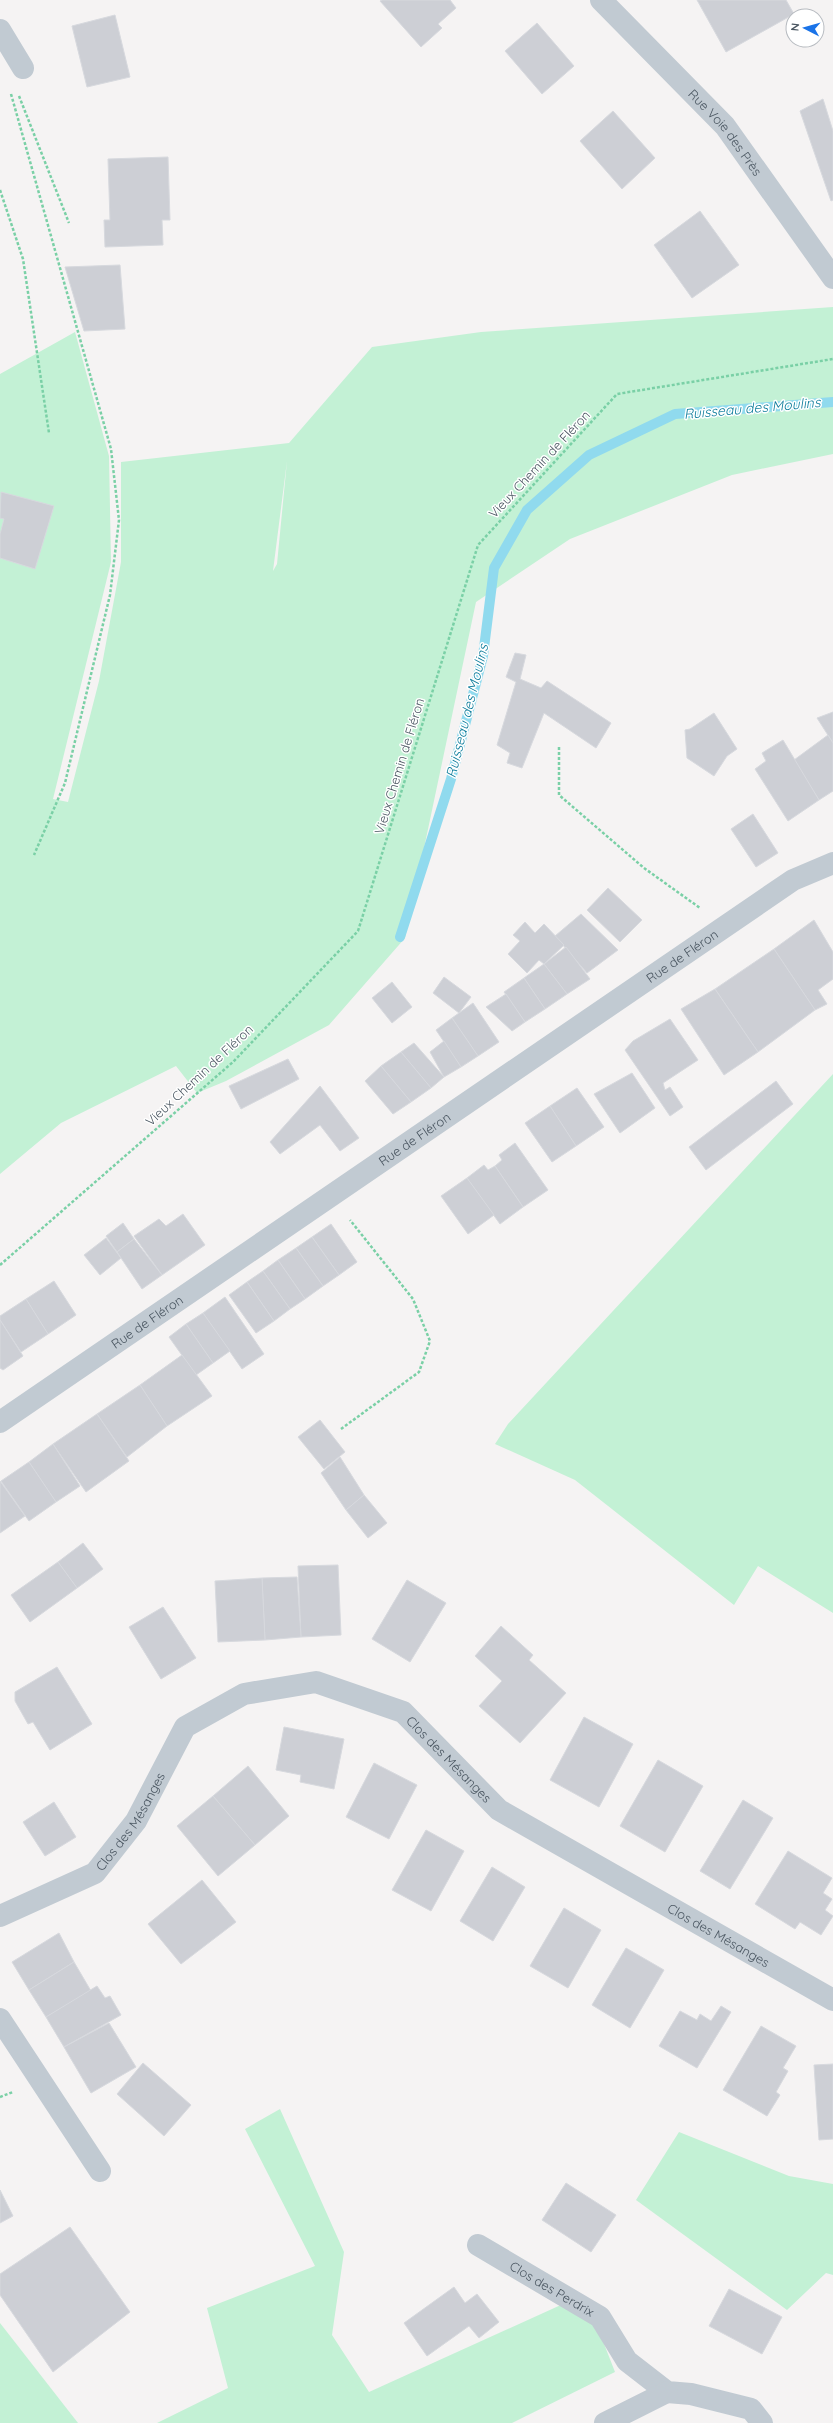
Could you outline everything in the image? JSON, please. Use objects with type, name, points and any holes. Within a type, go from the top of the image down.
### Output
[{"type":"street","name":"Rue Voie des Près","points":[[601,0],[725,126],[833,278]]},
{"type":"street","points":[[0,30],[20,75]]},
{"type":"street","name":"Rue de Fléron","points":[[0,1422],[793,880],[833,863]]},
{"type":"street","name":"Clos des Mésanges","points":[[0,1916],[95,1874],[136,1821],[185,1727],[244,1694],[316,1682],[404,1712],[498,1810],[833,2000]]},
{"type":"street","points":[[0,2019],[100,2171]]},
{"type":"street","name":"Clos des Perdrix","points":[[478,2245],[600,2317],[627,2361],[667,2392]]},
{"type":"street","points":[[605,2423],[667,2392],[691,2394],[751,2409],[762,2423]]},
{"type":"path","points":[[20,75],[19,97],[69,224]]},
{"type":"path","points":[[20,75],[10,92],[111,449],[119,520],[110,595],[65,783],[34,856]]},
{"type":"path","points":[[0,190],[23,259],[49,433]]},
{"type":"path","name":"Vieux Chemin de Fléron","points":[[0,1264],[233,1062],[358,931],[478,545],[606,405],[617,394],[833,359]]},
{"type":"path","points":[[559,747],[559,795],[644,868],[703,910],[728,924]]},
{"type":"path","points":[[331,1196],[413,1299],[430,1341],[419,1372],[342,1429]]},
{"type":"green space","points":[[833,307],[833,454],[732,475],[570,539],[476,602],[405,938],[329,1025],[226,1081],[197,1093],[176,1066],[61,1123],[0,1174],[0,374],[75,332],[109,456],[111,562],[53,799],[68,802],[99,681],[121,562],[121,462],[289,443],[372,347],[481,332]],"holes":[[[287,461],[277,564],[273,571]]]},
{"type":"green space","points":[[833,1074],[833,1613],[758,1566],[734,1605],[575,1480],[495,1444],[508,1424]]},
{"type":"green space","points":[[280,2109],[344,2252],[332,2335],[369,2392],[563,2304],[592,2313],[615,2372],[512,2423],[157,2423],[228,2388],[207,2308],[315,2266],[245,2129]]},
{"type":"green space","points":[[679,2132],[789,2176],[833,2184],[833,2275],[826,2273],[787,2310],[636,2200]]},
{"type":"green space","points":[[0,2323],[78,2423],[0,2423]]},
{"type":"building","points":[[450,0],[456,8],[438,24],[442,28],[421,47],[380,1]]},
{"type":"building","points":[[697,0],[786,0],[791,8],[785,8],[785,19],[726,52]]},
{"type":"building","points":[[115,15],[130,77],[87,87],[72,26]]},
{"type":"building","points":[[537,23],[574,66],[542,94],[505,51]]},
{"type":"building","points":[[823,99],[833,131],[833,200],[831,201],[800,111]]},
{"type":"building","points":[[613,111],[655,158],[622,189],[580,141]]},
{"type":"building","points":[[168,157],[170,220],[162,220],[163,245],[105,247],[104,220],[110,220],[108,159]]},
{"type":"building","points":[[700,211],[739,265],[692,298],[654,245]]},
{"type":"building","points":[[120,265],[125,329],[84,331],[65,267]]},
{"type":"building","points":[[1,492],[54,506],[35,569],[0,558],[0,534],[4,519],[0,518]]},
{"type":"building","points":[[515,653],[526,655],[520,679],[541,688],[547,681],[611,723],[596,748],[544,713],[522,768],[507,763],[510,753],[497,745],[516,682],[506,677]]},
{"type":"building","points":[[833,712],[833,743],[817,718]]},
{"type":"building","points":[[714,713],[737,749],[727,756],[714,776],[687,758],[685,730],[690,729]]},
{"type":"building","points":[[828,735],[833,743],[833,791],[819,800],[794,760]]},
{"type":"building","points":[[783,740],[819,800],[788,821],[755,769],[766,761],[762,753]]},
{"type":"building","points":[[753,814],[778,853],[756,867],[731,829]]},
{"type":"building","points":[[608,888],[642,920],[620,942],[587,910]]},
{"type":"building","points":[[581,914],[618,950],[587,973],[555,936]]},
{"type":"building","points":[[814,920],[833,952],[833,979],[818,990],[827,1004],[815,1010],[774,949]]},
{"type":"building","points":[[525,922],[535,933],[544,924],[564,945],[544,964],[539,960],[527,973],[508,954],[520,941],[513,935]]},
{"type":"building","points":[[566,947],[590,979],[567,994],[544,964]]},
{"type":"building","points":[[774,949],[815,1010],[758,1052],[715,989]]},
{"type":"building","points":[[544,964],[567,994],[545,1009],[524,978]]},
{"type":"building","points":[[444,977],[471,997],[459,1013],[433,993]]},
{"type":"building","points":[[524,978],[545,1009],[525,1022],[504,992]]},
{"type":"building","points":[[392,982],[412,1007],[392,1023],[372,998]]},
{"type":"building","points":[[715,989],[758,1052],[724,1075],[681,1009]]},
{"type":"building","points":[[506,994],[525,1022],[512,1031],[486,1007]]},
{"type":"building","points":[[473,1003],[499,1042],[478,1056],[452,1018]]},
{"type":"building","points":[[452,1018],[478,1056],[461,1067],[436,1030]]},
{"type":"building","points":[[670,1019],[698,1060],[663,1083],[665,1090],[670,1087],[683,1107],[670,1116],[625,1050],[633,1041]]},
{"type":"building","points":[[444,1041],[461,1067],[444,1077],[430,1052]]},
{"type":"building","points":[[414,1043],[444,1077],[431,1088],[401,1052]]},
{"type":"building","points":[[401,1052],[431,1088],[411,1102],[381,1066]]},
{"type":"building","points":[[288,1059],[299,1079],[241,1109],[229,1086]]},
{"type":"building","points":[[381,1066],[411,1102],[393,1114],[365,1081]]},
{"type":"building","points":[[632,1073],[655,1108],[620,1133],[594,1094]]},
{"type":"building","points":[[776,1081],[793,1104],[706,1170],[689,1147]]},
{"type":"building","points":[[320,1086],[359,1138],[340,1151],[320,1125],[280,1154],[270,1142]]},
{"type":"building","points":[[577,1088],[604,1127],[576,1146],[550,1106]]},
{"type":"building","points":[[550,1106],[576,1146],[552,1162],[525,1123]]},
{"type":"building","points":[[515,1143],[548,1190],[523,1207],[495,1166],[502,1160],[499,1155]]},
{"type":"building","points":[[484,1165],[488,1170],[495,1166],[523,1207],[500,1224],[467,1178]]},
{"type":"building","points":[[467,1178],[494,1215],[468,1234],[441,1196]]},
{"type":"building","points":[[183,1214],[205,1245],[162,1275],[134,1236],[159,1219],[166,1226]]},
{"type":"building","points":[[123,1223],[134,1239],[117,1252],[106,1236]]},
{"type":"building","points":[[331,1224],[357,1262],[339,1275],[312,1237]]},
{"type":"building","points":[[312,1237],[339,1275],[323,1286],[296,1248]]},
{"type":"building","points":[[106,1238],[121,1258],[100,1275],[84,1255]]},
{"type":"building","points":[[134,1239],[162,1275],[142,1289],[117,1252]]},
{"type":"building","points":[[296,1248],[323,1286],[305,1299],[278,1260]]},
{"type":"building","points":[[278,1260],[305,1299],[290,1309],[263,1271]]},
{"type":"building","points":[[263,1271],[290,1309],[274,1321],[247,1282]]},
{"type":"building","points":[[54,1281],[76,1315],[48,1334],[26,1299]]},
{"type":"building","points":[[247,1282],[274,1321],[256,1333],[229,1295]]},
{"type":"building","points":[[225,1297],[264,1354],[242,1369],[203,1313]]},
{"type":"building","points":[[26,1299],[48,1334],[21,1352],[0,1320],[0,1316]]},
{"type":"building","points":[[203,1313],[230,1351],[213,1363],[186,1324]]},
{"type":"building","points":[[0,1320],[23,1356],[3,1370],[0,1368]]},
{"type":"building","points":[[186,1324],[213,1363],[196,1375],[169,1337]]},
{"type":"building","points":[[182,1355],[212,1396],[167,1426],[140,1385]]},
{"type":"building","points":[[140,1385],[167,1426],[127,1457],[97,1414]]},
{"type":"building","points":[[97,1414],[129,1461],[86,1492],[53,1444]]},
{"type":"building","points":[[320,1420],[345,1452],[324,1469],[298,1437]]},
{"type":"building","points":[[53,1444],[80,1486],[56,1502],[29,1462]]},
{"type":"building","points":[[340,1457],[364,1495],[346,1510],[321,1473]]},
{"type":"building","points":[[29,1462],[56,1502],[29,1521],[1,1481]]},
{"type":"building","points":[[0,1481],[25,1516],[0,1533]]},
{"type":"building","points":[[364,1495],[387,1523],[368,1538],[346,1510]]},
{"type":"building","points":[[83,1543],[103,1569],[77,1588],[58,1562]]},
{"type":"building","points":[[58,1562],[77,1588],[30,1622],[11,1595]]},
{"type":"building","points":[[338,1565],[341,1635],[301,1637],[298,1566]]},
{"type":"building","points":[[297,1577],[301,1637],[265,1640],[262,1578]]},
{"type":"building","points":[[262,1578],[265,1640],[218,1642],[215,1581]]},
{"type":"building","points":[[407,1580],[446,1603],[410,1662],[372,1639]]},
{"type":"building","points":[[163,1607],[196,1658],[161,1679],[129,1627]]},
{"type":"building","points":[[501,1626],[533,1655],[529,1660],[566,1693],[520,1743],[479,1706],[502,1681],[475,1656]]},
{"type":"building","points":[[57,1667],[92,1724],[50,1750],[33,1722],[28,1724],[15,1701],[15,1692]]},
{"type":"building","points":[[584,1717],[633,1744],[599,1807],[550,1780]]},
{"type":"building","points":[[284,1727],[344,1739],[334,1789],[300,1782],[301,1775],[276,1770]]},
{"type":"building","points":[[658,1760],[703,1786],[665,1852],[620,1826]]},
{"type":"building","points":[[374,1763],[417,1785],[389,1839],[346,1817]]},
{"type":"building","points":[[248,1766],[289,1816],[255,1845],[213,1796]]},
{"type":"building","points":[[213,1796],[255,1845],[218,1876],[177,1826]]},
{"type":"building","points":[[743,1800],[773,1818],[730,1889],[700,1871]]},
{"type":"building","points":[[54,1802],[76,1837],[45,1856],[23,1822]]},
{"type":"building","points":[[426,1830],[464,1851],[431,1911],[392,1890]]},
{"type":"building","points":[[788,1851],[832,1878],[823,1893],[832,1899],[825,1910],[833,1916],[821,1935],[800,1922],[795,1929],[755,1904]]},
{"type":"building","points":[[492,1867],[525,1887],[493,1941],[460,1921]]},
{"type":"building","points":[[202,1880],[236,1922],[181,1964],[148,1924]]},
{"type":"building","points":[[564,1908],[601,1930],[568,1988],[530,1966]]},
{"type":"building","points":[[59,1933],[74,1962],[29,1990],[12,1962]]},
{"type":"building","points":[[626,1948],[664,1970],[630,2028],[592,2005]]},
{"type":"building","points":[[74,1962],[91,1991],[46,2017],[29,1990]]},
{"type":"building","points":[[97,1986],[105,1998],[110,1996],[121,2015],[64,2047],[46,2017]]},
{"type":"building","points":[[721,2006],[731,2012],[697,2068],[659,2046],[680,2011],[697,2020],[700,2014],[711,2021]]},
{"type":"building","points":[[109,2023],[136,2067],[91,2093],[64,2047]]},
{"type":"building","points":[[761,2026],[796,2046],[783,2068],[788,2071],[776,2092],[780,2095],[767,2116],[723,2090]]},
{"type":"building","points":[[143,2063],[191,2105],[164,2136],[117,2094]]},
{"type":"building","points":[[833,2064],[833,2139],[819,2140],[814,2065]]},
{"type":"building","points":[[566,2183],[616,2215],[591,2252],[542,2220]]},
{"type":"building","points":[[0,2190],[13,2216],[0,2223]]},
{"type":"building","points":[[70,2227],[130,2312],[53,2372],[0,2295],[0,2274]]},
{"type":"building","points":[[454,2287],[465,2303],[477,2294],[499,2322],[479,2338],[469,2326],[427,2356],[404,2323]]},
{"type":"building","points":[[729,2289],[782,2317],[762,2354],[709,2326]]},
{"type":"waterway","name":"Ruisseau des Moulins","points":[[400,937],[451,779],[483,656],[494,568],[527,510],[589,455],[675,414],[833,402]]}]
